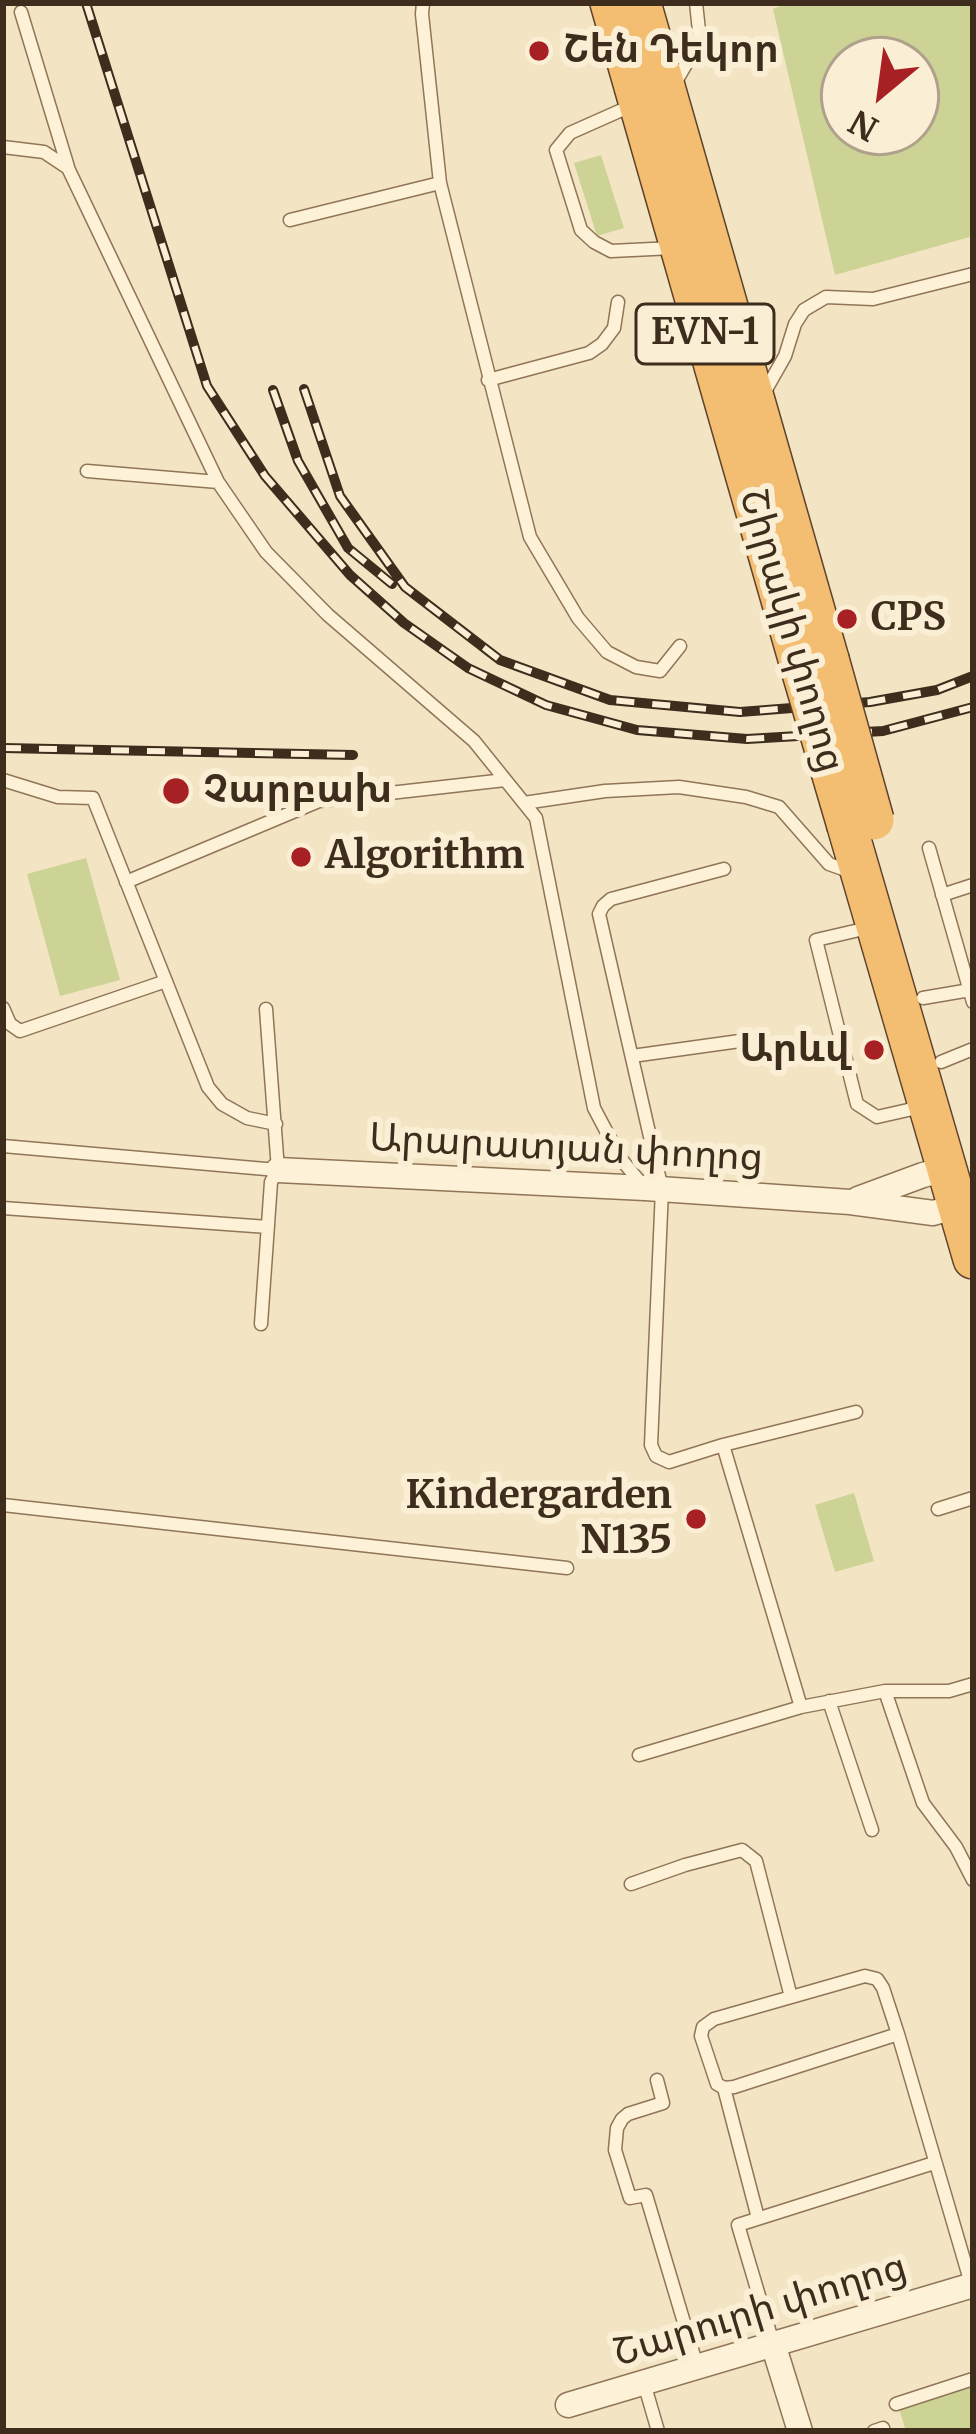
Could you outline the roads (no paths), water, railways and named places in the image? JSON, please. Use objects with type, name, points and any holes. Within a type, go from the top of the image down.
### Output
[{"type":"highway","name":"Շիրակի փողոց","points":[[610,3],[653,99],[755,402],[815,663]]},
{"type":"highway","name":"Շիրակի փողոց","points":[[641,3],[680,247],[815,663],[860,823],[923,998],[957,1056],[959,1184],[973,1259]]},
{"type":"highway","name":"Շիրակի փողոց","points":[[860,823],[861,874],[927,1100],[959,1184]]},
{"type":"street","name":"Արարատյան փողոց","points":[[278,1170],[653,1189],[850,1202],[933,1213],[959,1184],[923,1175],[850,1202]]},
{"type":"street","name":"Շարուրի փողոց","points":[[568,2405],[972,2287]]},
{"type":"street","points":[[773,2344],[800,2431]]},
{"type":"lane","points":[[423,3],[440,183],[530,537],[578,618],[607,652],[636,667],[660,671],[680,646]]},
{"type":"lane","points":[[680,247],[611,251],[594,242],[581,230],[556,150],[570,134],[653,99],[700,40],[696,3]]},
{"type":"lane","points":[[21,12],[68,168],[218,482],[266,552],[328,615],[473,741],[536,818],[594,1108],[621,1160],[653,1189]]},
{"type":"lane","points":[[3,147],[44,152],[68,168]]},
{"type":"lane","points":[[290,220],[440,183]]},
{"type":"lane","points":[[755,402],[769,388],[804,310],[826,296],[873,298],[973,274]]},
{"type":"lane","points":[[488,380],[589,353],[614,328],[618,302]]},
{"type":"lane","points":[[87,471],[218,482]]},
{"type":"lane","points":[[3,780],[58,796],[93,798],[208,1088],[222,1104],[247,1118],[276,1124]]},
{"type":"lane","points":[[126,881],[319,801],[505,780]]},
{"type":"lane","points":[[524,803],[604,791],[679,787],[746,797],[779,807],[829,864],[861,874]]},
{"type":"lane","points":[[923,998],[971,996],[929,848]]},
{"type":"lane","points":[[724,869],[611,899],[599,914],[632,1056],[653,1189],[651,1445],[656,1456],[669,1462],[856,1412]]},
{"type":"lane","points":[[942,895],[973,885]]},
{"type":"lane","points":[[876,926],[816,940],[857,1104],[877,1117],[908,1111],[927,1100]]},
{"type":"lane","points":[[3,1008],[10,1024],[20,1031],[166,981]]},
{"type":"lane","points":[[261,1324],[271,1182],[278,1170],[266,1009]]},
{"type":"lane","points":[[632,1056],[747,1040]]},
{"type":"lane","points":[[3,1147],[278,1170]]},
{"type":"lane","points":[[3,1208],[268,1227]]},
{"type":"lane","points":[[723,1445],[802,1707]]},
{"type":"lane","points":[[938,1509],[973,1498]]},
{"type":"lane","points":[[3,1505],[567,1568]]},
{"type":"lane","points":[[639,1755],[802,1707],[885,1691],[949,1691],[973,1684]]},
{"type":"lane","points":[[885,1691],[923,1803],[956,1846],[973,1880]]},
{"type":"lane","points":[[829,1702],[872,1830]]},
{"type":"lane","points":[[631,1884],[742,1850],[756,1862],[791,1997]]},
{"type":"lane","points":[[898,2034],[724,2088],[717,2084],[701,2036],[704,2026],[714,2019],[865,1976],[877,1979],[898,2034],[972,2287]]},
{"type":"lane","points":[[657,2080],[662,2102],[622,2120],[615,2150],[630,2198],[646,2195],[697,2367]]},
{"type":"lane","points":[[724,2088],[758,2218]]},
{"type":"lane","points":[[773,2344],[738,2224],[934,2163]]},
{"type":"lane","points":[[896,2404],[973,2379]]},
{"type":"lane","points":[[644,2383],[658,2431]]},
{"type":"lane","points":[[874,2431],[884,2431]]},
{"type":"railway","points":[[86,3],[207,386],[265,476],[350,575],[404,623],[468,668],[546,705],[637,730],[747,739],[883,731],[973,707]]},
{"type":"railway","points":[[304,389],[340,496],[405,587],[500,660],[610,700],[740,712],[870,702],[937,690],[973,676]]},
{"type":"railway","points":[[273,390],[298,461],[348,548],[392,584]]},
{"type":"railway","points":[[3,748],[353,755]]},
{"type":"place","name":"Շեն Դեկոր","points":[[539,51]]},
{"type":"place","name":"CPS","points":[[847,619]]},
{"type":"place","name":"Չարբախ","points":[[176,791]]},
{"type":"place","name":"Algorithm","points":[[301,857]]},
{"type":"place","name":"Արևվ","points":[[874,1050]]},
{"type":"place","name":"Kindergarden N135","points":[[696,1519]]}]
